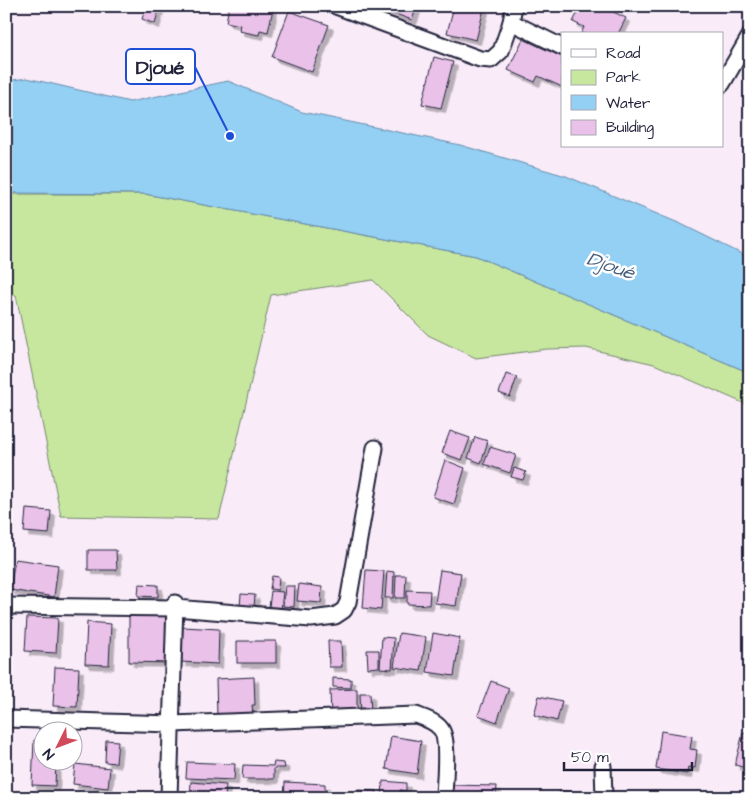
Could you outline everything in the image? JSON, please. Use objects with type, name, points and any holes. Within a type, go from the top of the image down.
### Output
[{"type":"street","points":[[336,6],[480,59],[491,60],[501,51],[511,22],[514,6]]},
{"type":"street","points":[[511,22],[561,47]]},
{"type":"street","points":[[724,81],[750,36]]},
{"type":"street","points":[[6,606],[175,606],[311,619],[335,616],[344,610],[348,602],[374,448]]},
{"type":"street","points":[[169,798],[175,606]]},
{"type":"street","points":[[6,719],[172,724],[416,715],[442,729],[446,740],[444,798]]},
{"type":"street","points":[[603,766],[604,798]]},
{"type":"green space","points":[[6,194],[145,194],[476,256],[750,373],[750,406],[654,364],[586,348],[547,349],[476,358],[428,335],[373,280],[271,295],[219,519],[61,516],[16,295],[6,296]]},
{"type":"water","points":[[27,78],[130,102],[228,81],[302,112],[460,145],[566,176],[681,224],[750,258],[750,373],[476,256],[145,194],[6,193],[6,81]]},
{"type":"building","points":[[146,6],[159,8],[155,24],[142,19]]},
{"type":"building","points":[[229,6],[264,6],[273,9],[268,32],[260,30],[259,35],[239,31],[240,25],[226,22]]},
{"type":"building","points":[[380,6],[417,6],[412,20],[379,8]]},
{"type":"building","points":[[454,6],[474,6],[484,9],[476,40],[447,33]]},
{"type":"building","points":[[581,6],[601,6],[626,18],[619,32],[582,32],[584,27],[573,22]]},
{"type":"building","points":[[289,11],[329,25],[312,72],[272,57]]},
{"type":"building","points":[[523,39],[561,57],[561,87],[538,76],[535,82],[508,70]]},
{"type":"building","points":[[434,57],[453,62],[441,108],[422,104]]},
{"type":"building","points":[[506,374],[517,377],[510,397],[499,393]]},
{"type":"building","points":[[450,431],[470,438],[462,460],[442,453]]},
{"type":"building","points":[[475,437],[488,441],[481,463],[468,458]]},
{"type":"building","points":[[490,447],[516,455],[510,473],[484,464]]},
{"type":"building","points":[[445,460],[465,468],[454,504],[433,497]]},
{"type":"building","points":[[514,468],[526,472],[523,480],[511,477]]},
{"type":"building","points":[[26,509],[51,511],[49,534],[24,532]]},
{"type":"building","points":[[88,550],[116,550],[117,570],[88,570]]},
{"type":"building","points":[[15,559],[58,565],[54,597],[10,590]]},
{"type":"building","points":[[366,570],[384,571],[381,610],[363,608]]},
{"type":"building","points":[[440,570],[461,573],[456,606],[435,603]]},
{"type":"building","points":[[387,571],[394,572],[393,598],[385,598]]},
{"type":"building","points":[[396,575],[406,575],[405,598],[395,598]]},
{"type":"building","points":[[272,576],[279,577],[278,590],[270,589]]},
{"type":"building","points":[[139,584],[158,585],[158,597],[138,596]]},
{"type":"building","points":[[299,584],[322,587],[321,603],[297,601]]},
{"type":"building","points":[[285,586],[295,586],[294,607],[283,606]]},
{"type":"building","points":[[407,590],[430,591],[429,605],[407,604]]},
{"type":"building","points":[[271,591],[283,592],[281,609],[269,607]]},
{"type":"building","points":[[241,594],[255,595],[254,607],[240,606]]},
{"type":"building","points":[[129,614],[170,615],[170,663],[129,662]]},
{"type":"building","points":[[27,617],[58,618],[56,653],[25,651]]},
{"type":"building","points":[[87,622],[111,624],[109,665],[85,664]]},
{"type":"building","points":[[183,627],[219,629],[218,664],[181,662]]},
{"type":"building","points":[[399,633],[426,637],[421,671],[394,667]]},
{"type":"building","points":[[433,633],[460,638],[454,676],[427,672]]},
{"type":"building","points":[[382,637],[394,638],[392,669],[380,668]]},
{"type":"building","points":[[237,641],[276,641],[276,663],[237,663]]},
{"type":"building","points":[[328,641],[341,641],[342,667],[329,667]]},
{"type":"building","points":[[367,650],[379,650],[379,667],[368,668]]},
{"type":"building","points":[[55,667],[79,668],[77,707],[53,706]]},
{"type":"building","points":[[254,677],[255,705],[252,705],[253,714],[217,716],[216,679]]},
{"type":"building","points":[[333,678],[351,679],[351,688],[333,687]]},
{"type":"building","points":[[491,681],[509,688],[497,722],[478,715]]},
{"type":"building","points":[[357,689],[357,716],[331,716],[330,690]]},
{"type":"building","points":[[360,693],[370,693],[371,715],[361,715]]},
{"type":"building","points":[[539,696],[562,701],[557,721],[534,715]]},
{"type":"building","points":[[661,731],[692,736],[690,749],[697,750],[695,768],[688,767],[687,774],[656,769]]},
{"type":"building","points":[[743,733],[750,735],[750,769],[735,765]]},
{"type":"building","points":[[391,736],[421,741],[417,774],[386,769]]},
{"type":"building","points":[[106,740],[118,741],[116,763],[105,762]]},
{"type":"building","points":[[187,762],[235,764],[234,780],[186,778]]},
{"type":"building","points":[[274,762],[284,763],[285,768],[274,768],[274,779],[242,779],[243,765],[273,766]]},
{"type":"building","points":[[82,765],[110,768],[108,788],[73,784],[74,772],[82,772]]},
{"type":"building","points":[[33,772],[56,772],[55,786],[32,785]]},
{"type":"building","points":[[383,781],[406,783],[406,791],[400,790],[400,798],[382,798]]},
{"type":"building","points":[[191,782],[226,785],[225,798],[190,797]]},
{"type":"building","points":[[285,782],[325,784],[325,798],[284,798]]},
{"type":"building","points":[[451,785],[497,786],[496,798],[451,798]]},
{"type":"building","points":[[356,790],[377,791],[376,798],[356,798]]},
{"type":"building","points":[[560,791],[594,793],[594,798],[559,798]]},
{"type":"place","name":"Djoué","points":[[230,136]]}]
